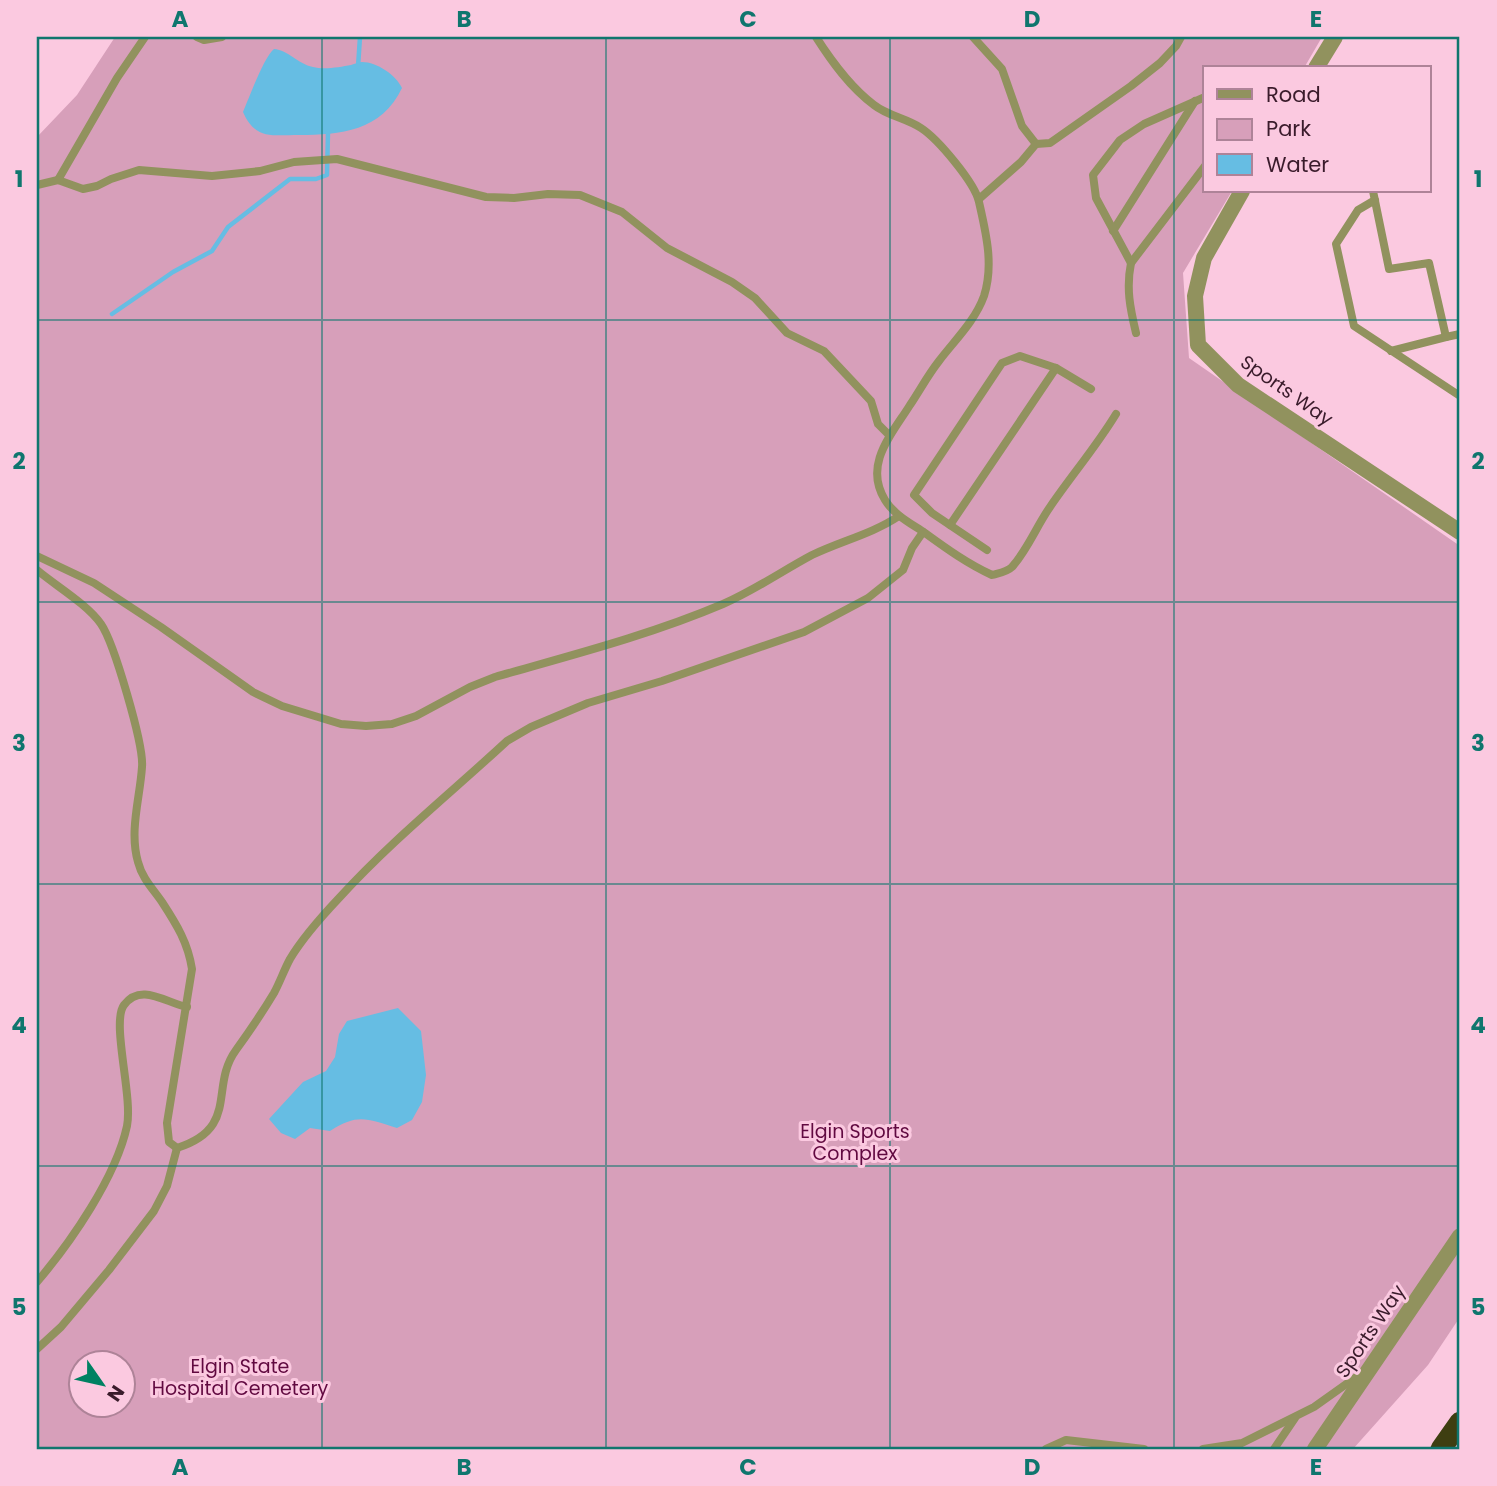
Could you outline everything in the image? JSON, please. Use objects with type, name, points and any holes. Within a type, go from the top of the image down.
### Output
[{"type":"highway","points":[[1441,1449],[1460,1422]]},
{"type":"street","points":[[1317,66],[1335,37]]},
{"type":"street","name":"Sports Way","points":[[1241,192],[1204,258],[1195,296],[1198,345],[1238,385],[1460,532]]},
{"type":"street","name":"Sports Way","points":[[1315,1449],[1460,1236]]},
{"type":"lane","points":[[38,188],[58,180],[117,78],[145,37]]},
{"type":"lane","points":[[197,37],[204,40],[222,37]]},
{"type":"lane","points":[[816,37],[847,80],[874,106],[893,117],[920,127],[951,157],[979,199],[981,219],[989,246],[989,274],[983,297],[972,320],[928,375],[878,457],[877,480],[884,500],[899,516],[970,565],[992,575],[1009,570],[1028,545],[1060,491],[1101,440],[1116,414]]},
{"type":"lane","points":[[972,37],[1002,69],[1022,126],[1036,144]]},
{"type":"lane","points":[[979,199],[1021,162],[1036,144],[1050,143],[1131,86],[1160,63],[1181,37]]},
{"type":"lane","points":[[1131,263],[1096,198],[1093,175],[1120,140],[1144,124],[1203,98]]},
{"type":"lane","points":[[1113,231],[1195,101]]},
{"type":"lane","points":[[58,180],[83,188],[97,186],[139,170],[212,176],[260,171],[294,162],[337,159],[486,197],[580,195],[622,212],[667,248],[708,268],[755,298],[787,333],[824,351],[871,401],[878,425],[889,435]]},
{"type":"lane","points":[[1136,333],[1129,306],[1127,282],[1131,263],[1203,169]]},
{"type":"lane","points":[[1374,195],[1389,269],[1429,263],[1446,337]]},
{"type":"lane","points":[[1374,195],[1358,210],[1336,244],[1354,326],[1460,396]]},
{"type":"lane","points":[[1391,351],[1460,334]]},
{"type":"lane","points":[[987,550],[932,513],[914,495],[1002,363],[1020,356],[1056,368],[1091,388]]},
{"type":"lane","points":[[950,525],[1056,368]]},
{"type":"lane","points":[[37,556],[94,583],[253,692],[309,715],[341,724],[366,726],[392,724],[416,716],[495,677],[661,628],[698,614],[760,586],[813,555],[885,526],[899,516]]},
{"type":"lane","points":[[177,1148],[188,1145],[205,1134],[216,1119],[232,1055],[267,1003],[291,958],[323,917],[363,874],[508,741],[562,713],[779,642],[815,626],[868,598],[903,570],[912,548],[923,532]]},
{"type":"lane","points":[[37,569],[102,625],[113,649],[139,741],[142,764],[134,843],[138,863],[189,946],[192,969],[167,1123],[169,1142],[177,1148]]},
{"type":"lane","points":[[37,1282],[73,1234],[114,1167],[127,1128],[127,1080],[118,1022],[122,1006],[132,996],[146,994],[187,1007]]},
{"type":"lane","points":[[37,1349],[61,1327],[109,1270],[153,1211],[167,1186],[177,1148]]},
{"type":"lane","points":[[1203,1449],[1242,1443],[1297,1416],[1370,1367]]},
{"type":"lane","points":[[1274,1449],[1297,1416]]},
{"type":"lane","points":[[1046,1449],[1066,1440],[1079,1445],[1144,1449]]},
{"type":"green space","points":[[115,37],[1322,37],[1305,66],[1203,66],[1203,192],[1231,192],[1183,273],[1189,358],[1460,546],[1460,1317],[1428,1365],[1353,1449],[37,1449],[37,137],[77,95]]},
{"type":"water","points":[[274,49],[317,68],[361,62],[374,64],[391,74],[402,88],[394,102],[383,113],[358,128],[314,135],[259,132],[243,112],[261,69]]},
{"type":"water","points":[[398,1008],[421,1031],[426,1075],[422,1102],[412,1120],[397,1128],[370,1120],[356,1120],[330,1131],[310,1128],[295,1139],[281,1133],[269,1119],[303,1082],[326,1071],[335,1057],[339,1034],[347,1021]]},
{"type":"waterway","points":[[358,67],[360,37]]},
{"type":"waterway","points":[[112,314],[173,272],[212,251],[228,227],[290,179],[316,179],[327,175],[328,132]]},
{"type":"park label","name":"Elgin Sports Complex","points":[[855,1142]]},
{"type":"park label","name":"Elgin State Hospital Cemetery","points":[[240,1377]]}]
